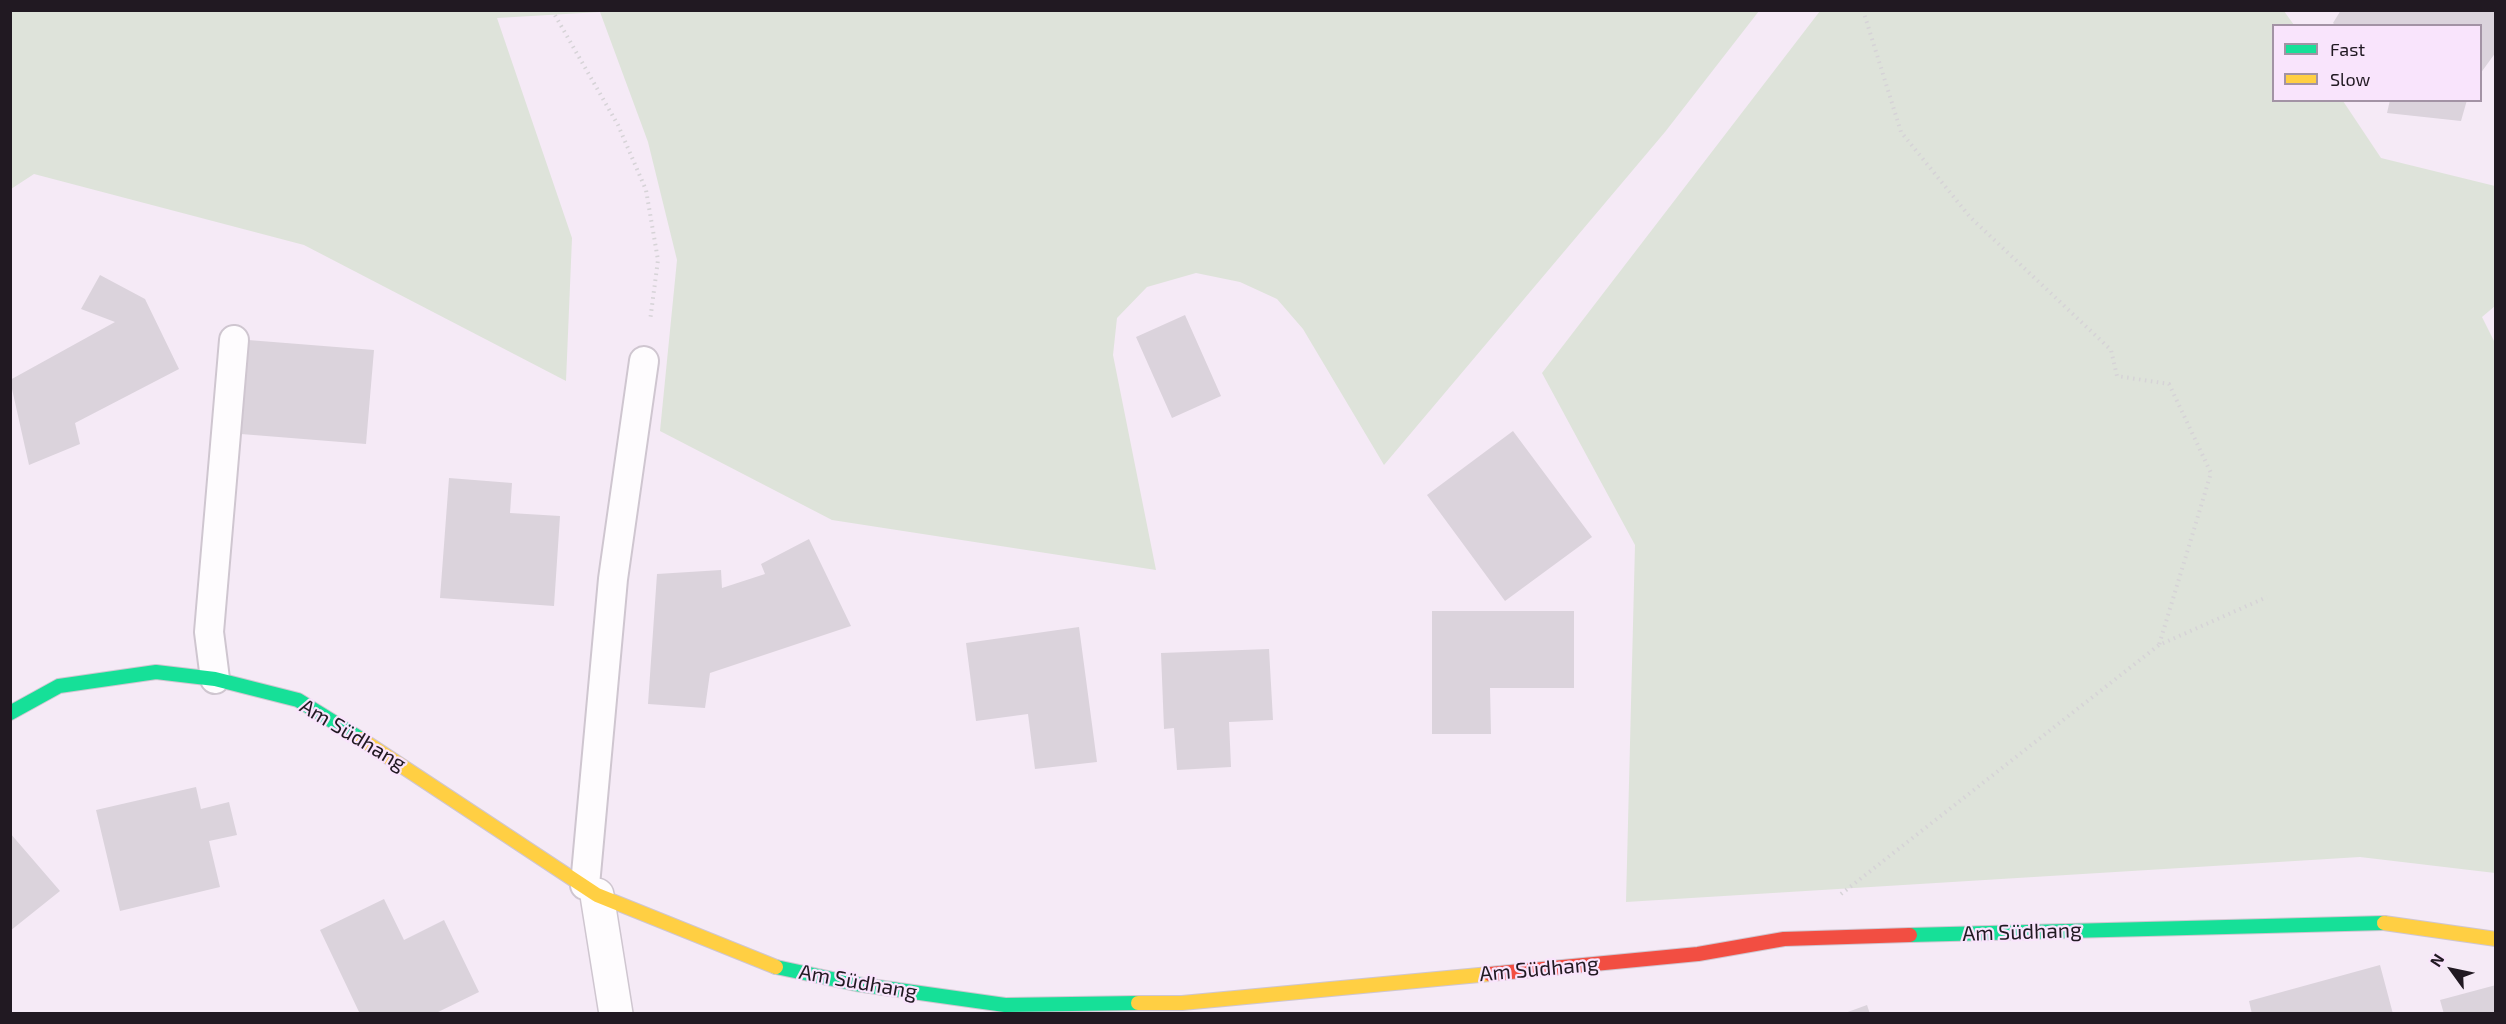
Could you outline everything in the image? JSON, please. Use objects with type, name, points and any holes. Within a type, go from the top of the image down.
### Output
[{"type":"street","name":"Am Südhang","points":[[10,713],[59,686],[156,672],[215,679],[298,700],[422,777],[591,890],[777,968],[856,984],[1005,1005],[1182,1003],[1698,954],[1784,939],[2377,922],[2496,939]]},
{"type":"street","points":[[591,890],[616,1014]]},
{"type":"lane","points":[[215,679],[209,632],[234,340]]},
{"type":"lane","points":[[591,890],[613,579],[644,362]]},
{"type":"path","points":[[552,10],[618,125],[646,190],[658,260],[644,362]]},
{"type":"path","points":[[1863,10],[1901,132],[1970,217],[2110,350],[2117,376],[2169,384],[2211,473],[2159,645]]},
{"type":"path","points":[[1840,895],[2159,645],[2267,597]]},
{"type":"shaded area","points":[[11,10],[1759,11],[1665,132],[1384,465],[1303,329],[1277,299],[1240,282],[1196,273],[1147,287],[1117,318],[1113,355],[1156,570],[832,520],[660,431],[677,260],[648,142],[600,12],[497,18],[572,238],[566,381],[304,245],[34,174],[11,189]]},
{"type":"shaded area","points":[[1820,11],[2284,11],[2293,24],[2272,24],[2272,102],[2344,102],[2381,158],[2495,186],[2495,306],[2482,317],[2496,345],[2495,873],[2360,857],[1626,902],[1635,545],[1542,373]]},
{"type":"building","points":[[2341,10],[2496,10],[2496,52],[2482,71],[2482,24],[2333,23]]},
{"type":"building","points":[[2390,102],[2466,102],[2461,121],[2387,113]]},
{"type":"building","points":[[100,275],[145,299],[179,369],[75,423],[80,444],[29,465],[10,380],[115,322],[81,309]]},
{"type":"building","points":[[1185,315],[1221,396],[1172,418],[1136,337]]},
{"type":"building","points":[[248,340],[374,350],[366,444],[241,434]]},
{"type":"building","points":[[1513,431],[1592,537],[1505,601],[1427,495]]},
{"type":"building","points":[[449,478],[512,483],[510,513],[560,516],[554,606],[440,598]]},
{"type":"building","points":[[809,539],[851,626],[710,673],[705,708],[648,704],[657,574],[721,570],[722,588],[765,574],[761,564]]},
{"type":"building","points":[[1432,611],[1574,611],[1574,688],[1490,688],[1491,734],[1432,734]]},
{"type":"building","points":[[1079,627],[1097,762],[1035,769],[1028,714],[976,721],[966,643]]},
{"type":"building","points":[[1269,649],[1273,720],[1229,722],[1231,767],[1177,770],[1174,728],[1164,729],[1161,653]]},
{"type":"building","points":[[196,787],[201,809],[229,802],[237,835],[209,841],[220,887],[120,911],[96,810]]},
{"type":"building","points":[[10,833],[60,891],[10,931]]},
{"type":"building","points":[[384,899],[404,940],[444,920],[479,992],[434,1014],[360,1014],[320,930]]},
{"type":"building","points":[[2380,965],[2393,1014],[2252,1014],[2249,1001]]},
{"type":"building","points":[[2496,985],[2496,1014],[2444,1014],[2440,1000]]},
{"type":"building","points":[[1867,1005],[1870,1014],[1845,1014],[1845,1013]]},
{"type":"traffic: fast","points":[[10,713],[59,686],[156,672],[215,679],[298,700],[361,739]]},
{"type":"traffic: fast","points":[[1910,935],[2384,923]]},
{"type":"traffic: fast","points":[[776,967],[856,984],[1005,1005],[1138,1003]]},
{"type":"traffic: slow","points":[[361,739],[597,895],[776,967]]},
{"type":"traffic: slow","points":[[2384,923],[2496,939]]},
{"type":"traffic: slow","points":[[1138,1003],[1182,1003],[1490,974]]},
{"type":"traffic: jam","points":[[1490,974],[1698,954],[1784,939],[1910,935]]}]
